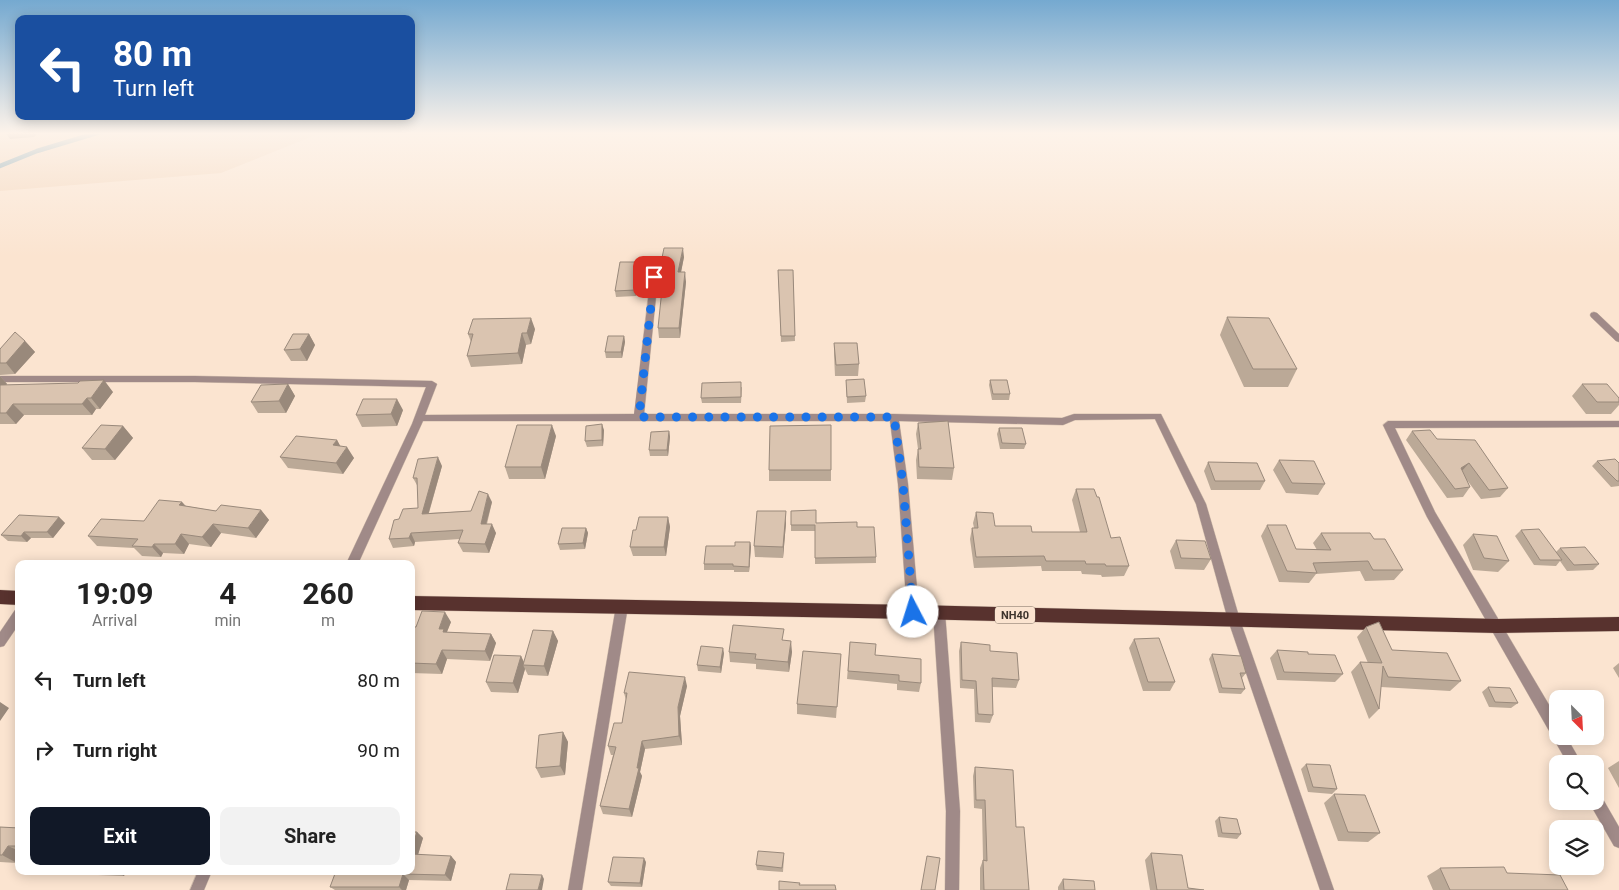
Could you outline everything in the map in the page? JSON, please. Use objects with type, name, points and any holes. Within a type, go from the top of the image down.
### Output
[{"type":"highway","points":[[0,597],[15,598]]},
{"type":"highway","name":"NH40","points":[[415,603],[939,612],[1497,626],[1619,624]]},
{"type":"street","points":[[639,417],[654,277]]},
{"type":"street","points":[[1594,315],[1619,339]]},
{"type":"street","points":[[0,379],[195,379],[432,384],[420,418],[354,560]]},
{"type":"street","points":[[420,418],[894,417],[1062,422],[1074,417],[1158,416],[1201,504],[1234,620],[1326,890]]},
{"type":"street","points":[[894,417],[903,484],[913,612]]},
{"type":"street","points":[[1549,717],[1430,514],[1388,425],[1619,424]]},
{"type":"street","points":[[575,890],[622,606]]},
{"type":"street","points":[[939,612],[953,811],[952,890]]},
{"type":"street","points":[[0,642],[15,620]]},
{"type":"street","points":[[1601,810],[1619,841]]},
{"type":"street","points":[[197,890],[203,875]]},
{"type":"shaded area","points":[[0,174],[214,174],[0,191]]},
{"type":"building","points":[[664,248],[683,248],[678,272],[685,272],[679,328],[658,328],[662,289],[671,289],[662,258]]},
{"type":"building","points":[[620,262],[640,262],[635,290],[615,291]]},
{"type":"building","points":[[778,270],[793,270],[795,336],[781,336]]},
{"type":"building","points":[[1227,317],[1269,318],[1297,369],[1253,369]]},
{"type":"building","points":[[531,318],[527,333],[522,333],[518,353],[467,356],[473,334],[468,334],[473,319]]},
{"type":"building","points":[[15,332],[25,341],[6,363],[0,363],[0,349]]},
{"type":"building","points":[[293,334],[309,334],[300,349],[284,350]]},
{"type":"building","points":[[608,336],[624,336],[621,352],[605,352]]},
{"type":"building","points":[[834,343],[857,343],[859,364],[836,365]]},
{"type":"building","points":[[864,379],[866,396],[847,397],[846,380]]},
{"type":"building","points":[[104,380],[91,398],[87,398],[82,404],[13,404],[6,413],[0,413],[0,385],[78,383],[80,381]]},
{"type":"building","points":[[990,380],[1007,380],[1010,394],[993,394]]},
{"type":"building","points":[[741,382],[741,397],[701,398],[702,383]]},
{"type":"building","points":[[288,384],[279,401],[251,402],[261,385]]},
{"type":"building","points":[[1582,384],[1607,384],[1619,398],[1619,402],[1597,402]]},
{"type":"building","points":[[363,399],[397,399],[391,414],[356,415]]},
{"type":"building","points":[[948,421],[954,468],[919,467],[918,449],[921,449],[918,423]]},
{"type":"building","points":[[602,424],[602,440],[585,441],[586,426]]},
{"type":"building","points":[[101,425],[123,426],[105,449],[82,448]]},
{"type":"building","points":[[517,425],[552,425],[541,467],[505,467]]},
{"type":"building","points":[[831,425],[831,470],[769,470],[770,426]]},
{"type":"building","points":[[999,428],[1022,428],[1026,444],[1002,443]]},
{"type":"building","points":[[1430,430],[1437,439],[1475,440],[1508,488],[1489,490],[1469,463],[1461,468],[1470,487],[1455,489],[1412,431]]},
{"type":"building","points":[[669,431],[667,450],[649,450],[651,432]]},
{"type":"building","points":[[296,436],[337,440],[333,445],[347,447],[336,463],[280,457]]},
{"type":"building","points":[[438,457],[422,514],[471,511],[479,491],[488,494],[481,524],[492,524],[485,544],[458,543],[463,530],[411,533],[409,538],[389,539],[394,520],[399,519],[403,509],[418,508],[417,478],[413,478],[418,459]]},
{"type":"building","points":[[1615,459],[1619,463],[1619,481],[1597,461]]},
{"type":"building","points":[[1279,460],[1314,461],[1325,484],[1292,483]]},
{"type":"building","points":[[1208,462],[1257,463],[1265,481],[1215,481]]},
{"type":"building","points":[[1076,489],[1094,489],[1097,497],[1099,497],[1111,538],[1120,537],[1129,566],[1086,564],[1085,561],[1046,561],[1044,556],[976,557],[972,528],[978,528],[976,512],[993,513],[995,526],[1031,526],[1032,532],[1087,532]]},
{"type":"building","points":[[159,500],[182,502],[179,505],[216,511],[221,505],[261,510],[248,528],[213,524],[202,537],[181,534],[175,544],[154,544],[152,547],[132,546],[138,539],[88,536],[101,519],[144,521]]},
{"type":"building","points":[[816,510],[816,523],[857,522],[857,527],[874,527],[876,557],[815,558],[815,525],[791,525],[791,511]]},
{"type":"building","points":[[757,511],[786,511],[783,547],[754,546]]},
{"type":"building","points":[[19,515],[59,517],[47,532],[24,532],[21,536],[1,535]]},
{"type":"building","points":[[639,517],[668,517],[664,547],[630,547],[633,530],[636,530]]},
{"type":"building","points":[[1267,525],[1286,525],[1296,549],[1331,550],[1321,533],[1370,533],[1374,539],[1385,539],[1403,570],[1373,570],[1368,561],[1313,563],[1317,573],[1287,571]]},
{"type":"building","points":[[562,528],[586,528],[583,543],[558,544]]},
{"type":"building","points":[[1539,529],[1562,560],[1540,560],[1521,530]]},
{"type":"building","points":[[1473,534],[1497,536],[1509,561],[1484,558]]},
{"type":"building","points":[[1176,540],[1205,541],[1211,559],[1181,558]]},
{"type":"building","points":[[735,542],[750,542],[749,567],[733,566],[733,564],[704,564],[706,546],[735,546]]},
{"type":"building","points":[[1585,547],[1599,564],[1574,565],[1560,548]]},
{"type":"building","points":[[422,611],[445,612],[439,629],[444,629],[443,632],[491,634],[485,651],[442,650],[436,664],[415,663],[416,627]]},
{"type":"building","points":[[1379,622],[1392,650],[1447,653],[1461,681],[1388,677],[1383,666],[1379,709],[1360,662],[1382,663],[1366,627]]},
{"type":"building","points":[[733,625],[784,629],[782,640],[791,641],[788,662],[755,659],[756,654],[729,652]]},
{"type":"building","points":[[533,630],[553,631],[544,666],[523,665]]},
{"type":"building","points":[[1159,638],[1175,682],[1148,682],[1134,639]]},
{"type":"building","points":[[850,642],[876,644],[875,655],[921,659],[921,683],[899,681],[899,675],[848,671]]},
{"type":"building","points":[[961,642],[990,645],[990,651],[1017,653],[1019,680],[992,678],[993,715],[978,714],[976,681],[962,680]]},
{"type":"building","points":[[701,646],[723,648],[720,667],[697,665]]},
{"type":"building","points":[[1277,650],[1335,655],[1343,674],[1284,672]]},
{"type":"building","points":[[803,651],[841,654],[837,707],[797,704]]},
{"type":"building","points":[[1212,654],[1241,656],[1246,673],[1240,673],[1245,689],[1222,688]]},
{"type":"building","points":[[494,655],[521,656],[513,683],[486,682]]},
{"type":"building","points":[[629,672],[685,677],[678,707],[679,736],[642,741],[637,768],[639,768],[629,809],[600,806],[616,747],[608,746],[614,723],[622,723],[627,693],[624,693]]},
{"type":"building","points":[[1488,687],[1510,688],[1518,703],[1495,702]]},
{"type":"building","points":[[563,732],[560,766],[536,768],[539,735]]},
{"type":"building","points":[[1306,764],[1330,765],[1337,789],[1313,787]]},
{"type":"building","points":[[975,767],[1013,770],[1016,827],[1024,827],[1029,890],[984,890],[983,860],[987,861],[985,800],[976,800]]},
{"type":"building","points":[[1334,794],[1365,795],[1380,833],[1348,832]]},
{"type":"building","points":[[1219,817],[1237,819],[1241,834],[1222,833]]},
{"type":"building","points":[[0,827],[15,828],[15,846],[8,846],[0,855]]},
{"type":"building","points":[[758,851],[784,853],[782,868],[756,865]]},
{"type":"building","points":[[1151,853],[1182,855],[1188,888],[1204,890],[1157,890]]},
{"type":"building","points":[[415,854],[451,856],[445,875],[415,874]]},
{"type":"building","points":[[927,856],[940,858],[935,890],[921,890]]},
{"type":"building","points":[[613,857],[644,858],[640,883],[608,882]]},
{"type":"building","points":[[1504,867],[1507,873],[1560,875],[1568,890],[1450,890],[1440,868]]},
{"type":"building","points":[[510,874],[542,875],[538,890],[506,890]]},
{"type":"building","points":[[334,875],[403,875],[399,887],[330,887]]},
{"type":"building","points":[[1063,879],[1094,881],[1095,890],[1064,890]]},
{"type":"building","points":[[779,881],[800,883],[799,885],[835,885],[836,890],[779,890]]},
{"type":"route","points":[[654,277],[639,417],[894,417],[903,484],[913,612]]}]
